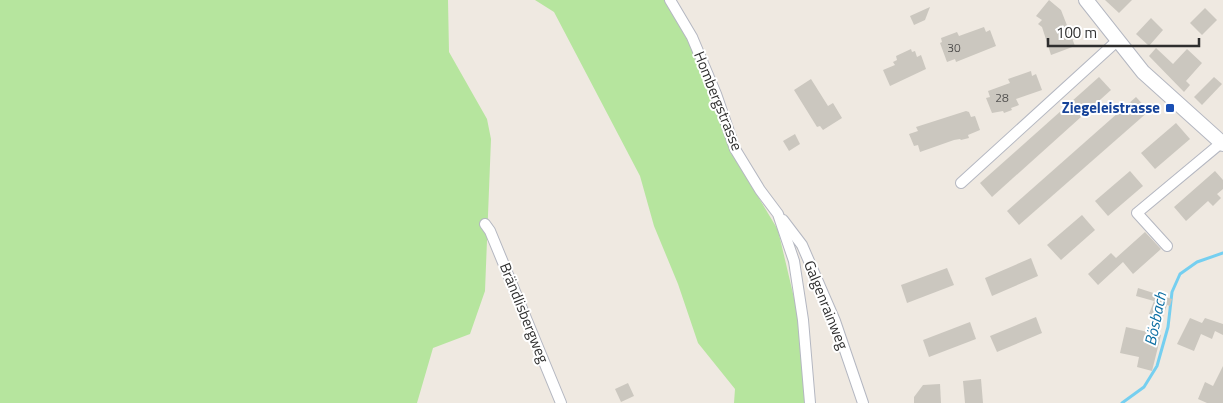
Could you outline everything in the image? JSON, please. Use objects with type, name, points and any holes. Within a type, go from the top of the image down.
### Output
[{"type":"street","name":"Hombergstrasse","points":[[670,0],[692,36],[716,94],[735,149],[760,190],[778,214],[794,261],[803,320],[810,403]]},
{"type":"street","points":[[1086,0],[1146,75],[1222,144],[1136,213],[1167,246]]},
{"type":"street","points":[[961,183],[1117,41]]},
{"type":"street","name":"Galgenrainweg","points":[[778,214],[802,245],[835,321],[863,403]]},
{"type":"street","name":"Brändlisbergweg","points":[[485,224],[490,231],[561,403]]},
{"type":"green space","points":[[0,0],[448,0],[449,52],[487,119],[491,139],[485,291],[470,334],[433,348],[417,403],[0,403]]},
{"type":"green space","points":[[535,0],[665,0],[688,38],[713,97],[729,148],[778,230],[799,319],[806,403],[734,403],[735,389],[698,343],[678,284],[654,226],[640,176],[554,12]]},
{"type":"building","points":[[1049,0],[1061,10],[1075,46],[1051,55],[1042,27],[1038,24],[1042,20],[1036,16]]},
{"type":"building","points":[[1105,0],[1132,0],[1119,13]]},
{"type":"building","points":[[930,7],[925,20],[914,25],[910,16]]},
{"type":"building","points":[[1205,8],[1217,20],[1202,35],[1190,23]]},
{"type":"building","points":[[1151,18],[1163,30],[1149,46],[1136,34]]},
{"type":"building","points":[[984,27],[986,32],[990,30],[996,46],[956,62],[955,59],[947,62],[940,43],[942,42],[941,38],[957,32],[959,36]]},
{"type":"building","points":[[1156,48],[1173,64],[1187,49],[1202,63],[1186,81],[1190,85],[1184,92],[1149,56]]},
{"type":"building","points":[[911,49],[912,52],[915,51],[917,57],[921,55],[926,69],[890,86],[883,70],[895,65],[893,62],[897,60],[896,56]]},
{"type":"building","points":[[1031,71],[1032,76],[1036,74],[1042,90],[1016,99],[1019,105],[1011,108],[1012,110],[1004,113],[1003,111],[992,113],[986,98],[990,97],[988,91],[1010,83],[1008,79]]},
{"type":"building","points":[[1099,77],[1111,90],[992,197],[980,183]]},
{"type":"building","points":[[1214,77],[1222,84],[1202,105],[1194,97]]},
{"type":"building","points":[[811,79],[828,106],[833,103],[842,118],[823,130],[820,126],[817,127],[794,90]]},
{"type":"building","points":[[1136,97],[1149,111],[1019,225],[1007,211]]},
{"type":"building","points":[[966,111],[969,112],[971,117],[975,116],[980,130],[968,135],[969,138],[954,140],[920,152],[918,145],[914,146],[909,134],[918,131],[916,127]]},
{"type":"building","points":[[1176,123],[1190,139],[1155,169],[1141,153]]},
{"type":"building","points":[[795,134],[800,144],[789,151],[783,141]]},
{"type":"building","points":[[1130,171],[1143,186],[1108,216],[1095,201]]},
{"type":"building","points":[[1215,171],[1223,180],[1223,189],[1217,194],[1221,198],[1213,206],[1208,201],[1186,221],[1174,207]]},
{"type":"building","points":[[1082,215],[1095,230],[1061,260],[1047,245]]},
{"type":"building","points":[[1145,232],[1161,249],[1133,274],[1123,262],[1098,285],[1088,274],[1111,253],[1116,258]]},
{"type":"building","points":[[1031,258],[1038,276],[992,296],[985,278]]},
{"type":"building","points":[[947,268],[954,285],[907,303],[901,285]]},
{"type":"building","points":[[1138,288],[1172,299],[1170,306],[1167,305],[1162,319],[1149,314],[1154,301],[1136,296]]},
{"type":"building","points":[[1036,317],[1042,333],[997,352],[990,336]]},
{"type":"building","points":[[1190,318],[1202,323],[1205,318],[1223,324],[1223,335],[1215,331],[1212,339],[1201,334],[1194,351],[1177,344]]},
{"type":"building","points":[[970,322],[976,339],[929,357],[923,340]]},
{"type":"building","points":[[1126,327],[1161,335],[1152,371],[1137,367],[1139,357],[1120,353]]},
{"type":"building","points":[[1223,366],[1223,403],[1207,403],[1198,399],[1205,382],[1213,386]]},
{"type":"building","points":[[981,379],[983,403],[965,403],[963,381]]},
{"type":"building","points":[[628,383],[634,396],[621,402],[615,389]]},
{"type":"building","points":[[940,384],[941,403],[914,403],[914,397],[923,385]]},
{"type":"waterway","name":"Bösbach","points":[[1122,403],[1144,387],[1157,366],[1168,327],[1172,292],[1180,274],[1197,262],[1223,253]]},
{"type":"place","name":"Ziegeleistrasse","points":[[1170,108]]}]
